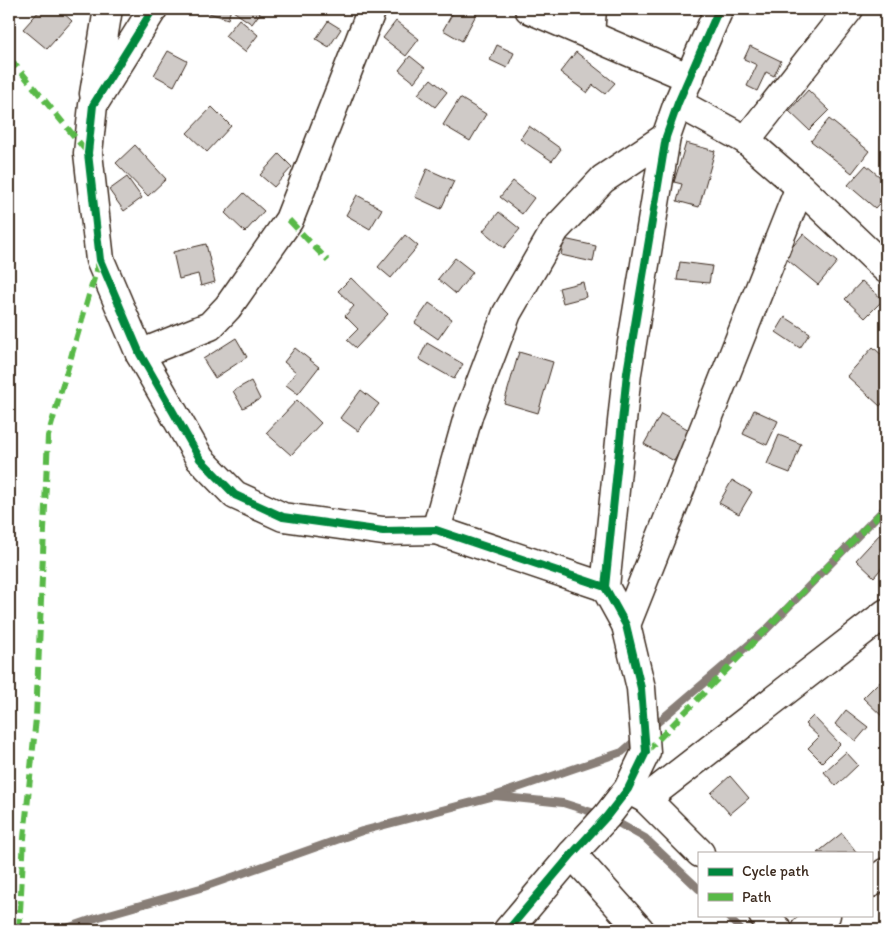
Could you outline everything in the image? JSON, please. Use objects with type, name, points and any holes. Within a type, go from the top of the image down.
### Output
[{"type":"street","points":[[108,9],[93,105],[88,153],[100,260],[140,354],[200,458],[235,495],[284,517],[383,531],[436,530],[605,587]]},
{"type":"street","points":[[93,105],[153,9]]},
{"type":"street","points":[[140,354],[210,326],[228,307],[289,220],[372,9]]},
{"type":"street","points":[[529,9],[591,22],[690,78]]},
{"type":"street","points":[[637,794],[646,752],[641,688],[626,625],[605,587],[627,373],[666,137],[678,103],[719,9]]},
{"type":"street","points":[[746,140],[849,9]]},
{"type":"street","points":[[678,103],[746,140],[800,187],[886,269]]},
{"type":"street","points":[[436,530],[468,413],[507,314],[555,230],[603,179],[666,137]]},
{"type":"street","points":[[626,625],[800,187]]},
{"type":"street","points":[[508,930],[572,854],[607,816],[886,613]]},
{"type":"street","points":[[637,794],[699,852]]},
{"type":"street","points":[[572,854],[640,930]]},
{"type":"street","points":[[872,882],[886,872]]},
{"type":"street","points":[[764,916],[778,930]]},
{"type":"street","points":[[805,930],[825,916]]},
{"type":"building","points":[[41,9],[59,9],[72,21],[47,49],[23,29]]},
{"type":"building","points":[[207,9],[231,9],[228,19],[206,12]]},
{"type":"building","points":[[235,9],[263,9],[252,24],[233,11]]},
{"type":"building","points":[[455,9],[469,9],[477,13],[462,41],[443,30]]},
{"type":"building","points":[[239,19],[258,35],[245,52],[225,36]]},
{"type":"building","points":[[886,19],[886,30],[881,24]]},
{"type":"building","points":[[328,21],[341,29],[329,47],[316,39]]},
{"type":"building","points":[[396,21],[419,39],[406,56],[383,38]]},
{"type":"building","points":[[497,45],[514,53],[507,68],[490,60]]},
{"type":"building","points":[[750,46],[781,61],[774,76],[766,72],[757,91],[747,86],[757,65],[744,59]]},
{"type":"building","points":[[168,51],[187,61],[174,86],[154,75]]},
{"type":"building","points":[[576,52],[615,83],[605,94],[593,85],[587,93],[560,72]]},
{"type":"building","points":[[410,56],[425,68],[414,82],[399,70]]},
{"type":"building","points":[[431,79],[447,92],[435,107],[418,94]]},
{"type":"building","points":[[808,90],[829,110],[809,130],[789,111]]},
{"type":"building","points":[[460,98],[486,114],[470,141],[443,125]]},
{"type":"building","points":[[212,107],[231,126],[207,152],[187,133]]},
{"type":"building","points":[[829,119],[869,151],[852,173],[811,141]]},
{"type":"building","points":[[529,126],[561,149],[552,161],[520,139]]},
{"type":"building","points":[[686,143],[715,151],[699,207],[677,201],[682,184],[674,182]]},
{"type":"building","points":[[135,145],[166,179],[148,196],[116,163]]},
{"type":"building","points":[[279,154],[292,167],[274,187],[260,175]]},
{"type":"building","points":[[866,165],[886,182],[886,196],[875,208],[848,185]]},
{"type":"building","points":[[427,169],[454,181],[441,209],[415,197]]},
{"type":"building","points":[[127,177],[142,198],[124,211],[109,190]]},
{"type":"building","points":[[513,181],[534,198],[522,214],[500,197]]},
{"type":"building","points":[[244,193],[264,211],[245,232],[225,213]]},
{"type":"building","points":[[357,195],[382,209],[370,229],[346,215]]},
{"type":"building","points":[[499,212],[520,229],[504,248],[483,231]]},
{"type":"building","points":[[803,234],[837,262],[818,285],[784,257]]},
{"type":"building","points":[[405,235],[418,246],[391,278],[378,267]]},
{"type":"building","points":[[564,239],[596,246],[593,262],[561,255]]},
{"type":"building","points":[[206,244],[215,282],[201,286],[198,274],[179,279],[173,252]]},
{"type":"building","points":[[455,258],[473,272],[456,294],[438,279]]},
{"type":"building","points":[[680,262],[712,266],[709,283],[677,280]]},
{"type":"building","points":[[351,278],[388,314],[356,348],[347,340],[358,329],[345,316],[354,306],[338,291]]},
{"type":"building","points":[[862,281],[883,300],[865,318],[845,299]]},
{"type":"building","points":[[583,282],[586,297],[563,303],[559,288]]},
{"type":"building","points":[[429,303],[452,319],[438,339],[415,323]]},
{"type":"building","points":[[785,317],[810,333],[800,348],[776,332]]},
{"type":"building","points":[[236,338],[247,357],[215,378],[203,359]]},
{"type":"building","points":[[427,343],[463,364],[454,379],[419,359]]},
{"type":"building","points":[[873,347],[886,359],[886,399],[880,406],[847,376]]},
{"type":"building","points":[[295,348],[319,367],[298,394],[286,385],[296,372],[284,362]]},
{"type":"building","points":[[519,352],[553,362],[538,413],[504,403]]},
{"type":"building","points":[[251,381],[260,399],[243,408],[233,391]]},
{"type":"building","points":[[361,390],[379,404],[358,431],[340,418]]},
{"type":"building","points":[[297,400],[321,423],[291,455],[266,433]]},
{"type":"building","points":[[754,410],[778,421],[767,445],[743,434]]},
{"type":"building","points":[[661,414],[691,431],[674,461],[644,444]]},
{"type":"building","points":[[779,435],[801,444],[790,473],[767,464]]},
{"type":"building","points":[[732,480],[752,492],[739,514],[719,503]]},
{"type":"building","points":[[880,534],[886,540],[886,563],[874,577],[856,560]]},
{"type":"building","points":[[879,682],[886,689],[886,720],[863,698]]},
{"type":"building","points":[[846,710],[868,727],[856,741],[835,724]]},
{"type":"building","points":[[813,716],[840,744],[822,762],[808,748],[819,737],[805,724]]},
{"type":"building","points":[[846,752],[858,765],[836,786],[824,772]]},
{"type":"building","points":[[730,776],[749,798],[730,814],[711,793]]},
{"type":"building","points":[[842,833],[856,852],[818,852]]},
{"type":"waterway","points":[[651,728],[766,630],[886,507]]},
{"type":"waterway","points":[[497,795],[622,752],[638,738]]},
{"type":"waterway","points":[[61,930],[102,916],[204,887],[362,831],[495,796],[563,803],[601,815]]},
{"type":"waterway","points":[[611,819],[645,838],[698,888]]},
{"type":"waterway","points":[[727,916],[741,930]]},
{"type":"marked path","points":[[9,59],[88,153]]},
{"type":"marked path","points":[[289,220],[328,261]]},
{"type":"marked path","points":[[19,930],[24,838],[36,718],[48,436],[99,261]]},
{"type":"marked path","points":[[646,752],[886,507]]},
{"type":"cycle path","points":[[153,9],[93,105],[88,153],[100,260],[140,354],[200,459],[235,495],[283,517],[383,531],[436,530],[605,587]]},
{"type":"cycle path","points":[[508,930],[572,854],[607,816],[628,789],[646,752],[641,688],[626,625],[605,587],[627,373],[666,137],[678,103],[719,9]]}]
